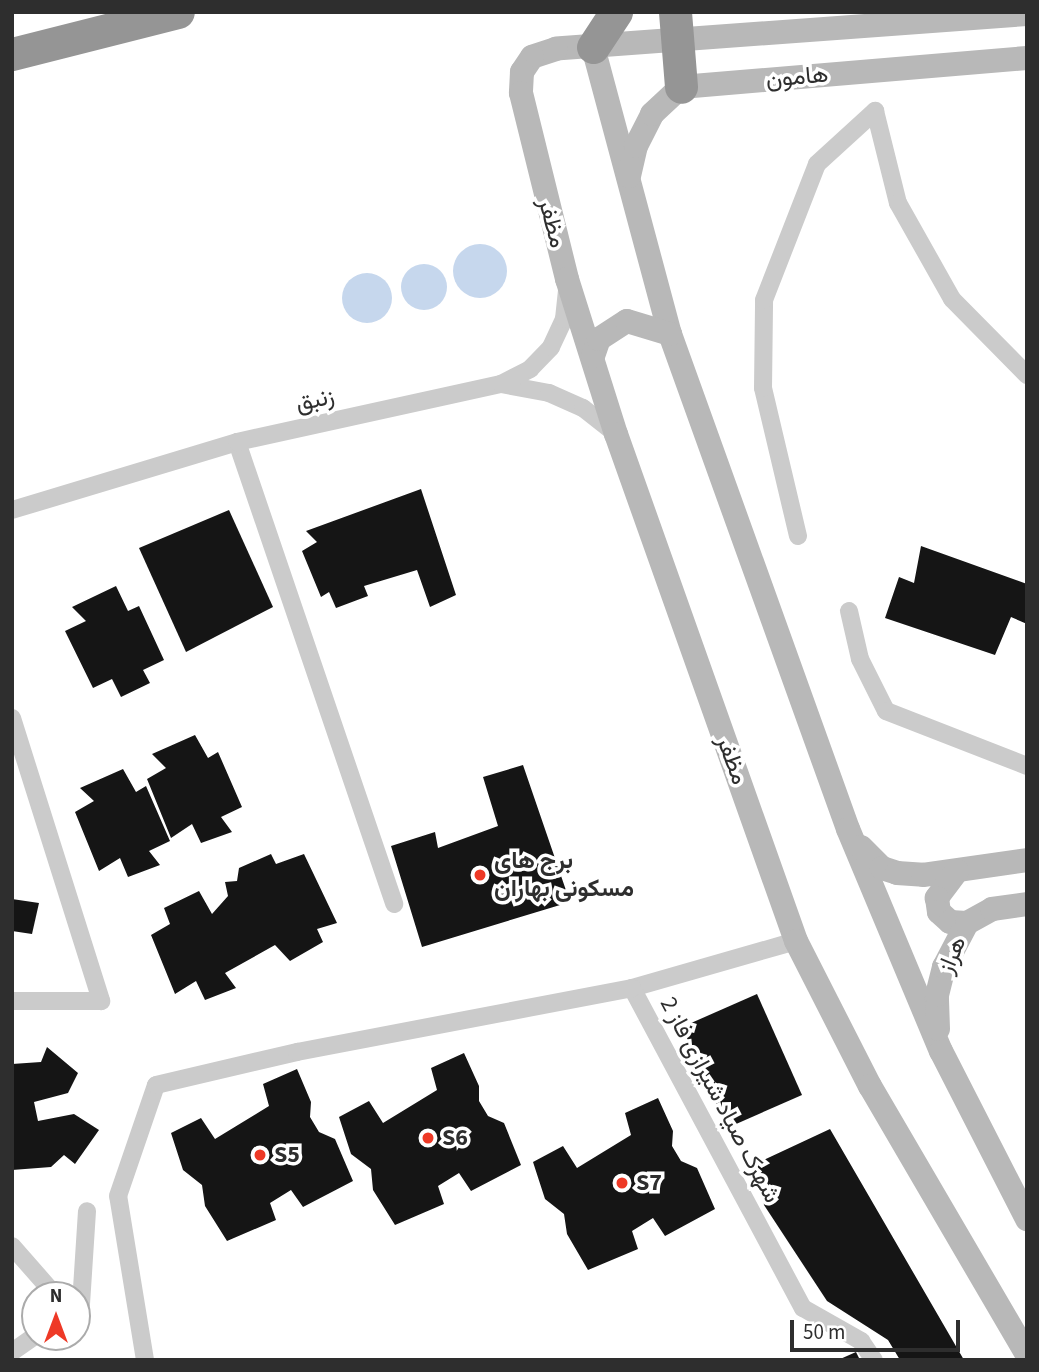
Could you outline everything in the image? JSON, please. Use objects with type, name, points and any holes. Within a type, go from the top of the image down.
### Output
[{"type":"highway","points":[[12,35],[147,12]]},
{"type":"highway","points":[[12,54],[178,12]]},
{"type":"highway","points":[[593,47],[615,12]]},
{"type":"highway","points":[[676,26],[681,87]]},
{"type":"street","name":"هامون","points":[[593,47],[676,26],[1027,14]]},
{"type":"street","name":"مظفر","points":[[593,47],[556,49],[532,57],[522,72],[527,127],[568,279],[616,434],[796,941],[870,1086],[1027,1356]]},
{"type":"street","points":[[593,47],[670,334],[848,829],[941,1051],[1027,1219]]},
{"type":"street","name":"هامون","points":[[681,87],[1027,58]]},
{"type":"street","points":[[628,183],[635,146],[652,114],[681,87]]},
{"type":"street","points":[[798,536],[763,388],[764,300],[817,164],[875,111],[898,203],[952,299],[1027,375]]},
{"type":"street","name":"زنبق","points":[[12,510],[237,442],[501,384],[530,369],[551,347],[564,319],[568,279]]},
{"type":"street","points":[[593,356],[599,339],[627,321],[670,334]]},
{"type":"street","points":[[501,384],[549,393],[583,408],[616,434]]},
{"type":"street","points":[[237,442],[394,904]]},
{"type":"street","points":[[849,611],[860,659],[886,711],[1027,766]]},
{"type":"street","points":[[12,718],[18,749],[101,1001],[12,1001]]},
{"type":"street","points":[[848,829],[882,868],[923,875],[1027,860]]},
{"type":"street","points":[[957,871],[937,898],[939,912],[950,922],[967,923]]},
{"type":"street","name":"هراز","points":[[941,1051],[937,995],[955,941],[967,923],[992,909],[1027,904]]},
{"type":"street","name":"شهرک صیاد شیرازی فاز 2","points":[[796,941],[632,988],[803,1308],[861,1341],[874,1360]]},
{"type":"street","points":[[145,1360],[118,1196],[156,1085],[298,1052],[632,988]]},
{"type":"street","points":[[82,1281],[87,1211]]},
{"type":"street","points":[[12,1246],[43,1281]]},
{"type":"water","points":[[480,244],[499,252],[507,271],[499,290],[480,298],[461,290],[453,271],[461,252]]},
{"type":"water","points":[[424,264],[440,271],[447,287],[440,303],[424,310],[408,303],[401,287],[408,271]]},
{"type":"water","points":[[367,273],[384,281],[392,298],[384,315],[367,323],[350,315],[342,298],[350,281]]},
{"type":"building","points":[[421,489],[456,595],[430,607],[417,570],[364,586],[368,596],[336,608],[329,592],[321,597],[302,551],[317,542],[306,531]]},
{"type":"building","points":[[229,510],[273,607],[186,652],[139,548]]},
{"type":"building","points":[[921,546],[1027,584],[1027,624],[1011,617],[995,655],[885,618],[899,577],[914,583]]},
{"type":"building","points":[[116,586],[128,611],[139,606],[164,660],[143,670],[150,683],[121,697],[112,679],[93,688],[65,631],[86,621],[72,607]]},
{"type":"building","points":[[195,735],[208,758],[218,752],[242,807],[221,817],[232,832],[201,843],[192,824],[171,838],[147,779],[166,768],[152,754]]},
{"type":"building","name":"برج های مسکونی بهاران","points":[[523,765],[570,902],[422,947],[391,846],[435,832],[438,848],[498,826],[483,777]]},
{"type":"building","points":[[123,769],[136,792],[146,786],[170,841],[149,851],[160,865],[128,877],[120,858],[99,871],[75,812],[94,801],[80,788]]},
{"type":"building","points":[[271,854],[276,864],[304,854],[337,923],[317,929],[323,942],[290,961],[275,945],[225,973],[236,988],[205,1000],[196,981],[175,994],[151,935],[170,924],[164,908],[199,891],[212,914],[228,896],[225,882],[237,881],[239,868]]},
{"type":"building","points":[[12,899],[39,903],[32,934],[12,931]]},
{"type":"building","points":[[757,994],[802,1095],[727,1128],[682,1027]]},
{"type":"building","points":[[47,1047],[78,1073],[68,1093],[34,1102],[38,1121],[74,1114],[99,1130],[75,1164],[64,1155],[51,1167],[12,1170],[12,1064],[41,1062]]},
{"type":"building","name":"S6","points":[[464,1053],[479,1086],[479,1101],[488,1116],[504,1123],[521,1165],[471,1191],[459,1173],[438,1186],[444,1204],[395,1225],[373,1190],[371,1169],[351,1154],[339,1117],[369,1101],[383,1123],[437,1090],[431,1068]]},
{"type":"building","name":"S5","points":[[297,1069],[311,1102],[310,1117],[319,1132],[335,1139],[353,1181],[303,1207],[291,1190],[270,1203],[276,1220],[227,1241],[205,1206],[202,1185],[183,1170],[171,1133],[201,1118],[215,1139],[269,1106],[263,1084]]},
{"type":"building","name":"S7","points":[[658,1098],[673,1131],[672,1146],[681,1161],[697,1168],[715,1209],[665,1236],[653,1218],[632,1231],[638,1249],[588,1270],[567,1234],[564,1214],[545,1199],[533,1162],[563,1146],[577,1168],[631,1135],[625,1113]]},
{"type":"building","points":[[830,1129],[964,1360],[900,1360],[888,1340],[827,1301],[764,1205],[757,1163]]},
{"type":"building","points":[[856,1352],[860,1360],[838,1360]]},
{"type":"place","name":"برج های مسکونی بهاران","points":[[480,875]]},
{"type":"place","name":"S6","points":[[428,1138]]},
{"type":"place","name":"S5","points":[[260,1155]]},
{"type":"place","name":"S7","points":[[622,1183]]}]
